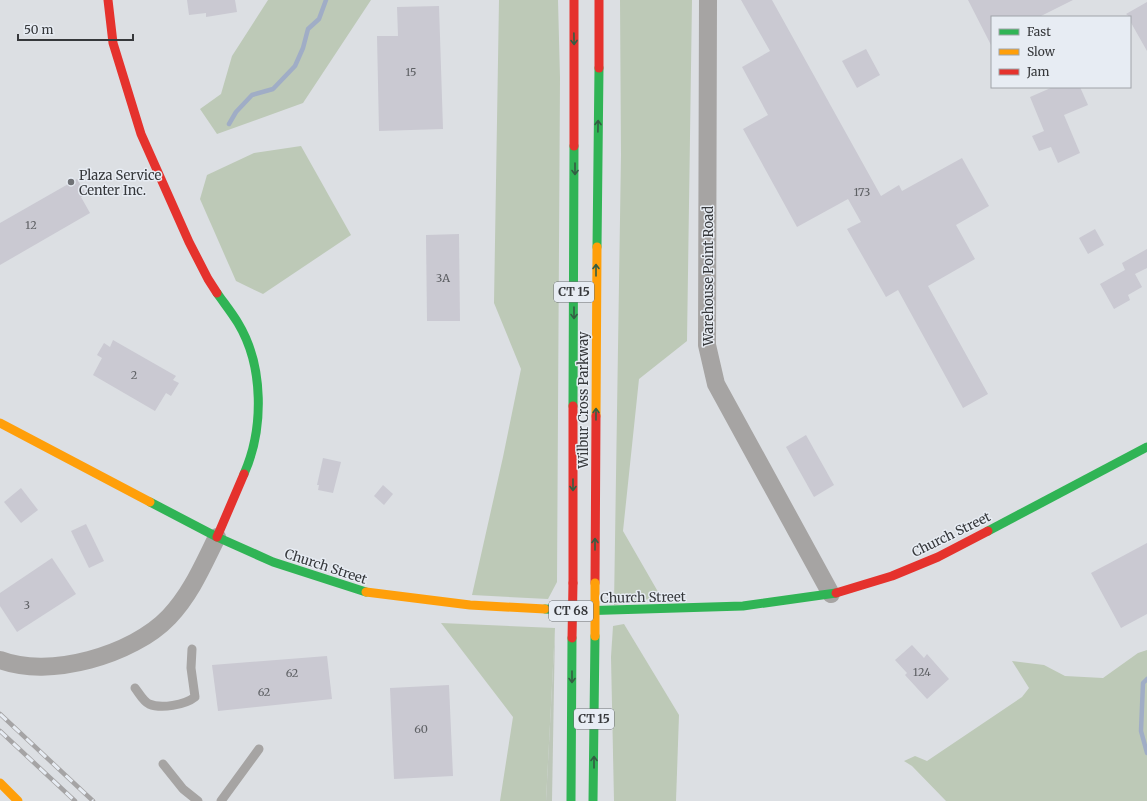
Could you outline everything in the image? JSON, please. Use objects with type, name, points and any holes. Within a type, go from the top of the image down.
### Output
[{"type":"main road","points":[[108,0],[113,43],[141,134],[189,242],[208,279],[239,324],[254,363],[260,414],[256,440],[246,470],[217,537]]},
{"type":"main road","name":"Wilbur Cross Parkway","points":[[571,801],[574,0]]},
{"type":"main road","name":"Wilbur Cross Parkway","points":[[593,801],[600,0]]},
{"type":"main road","name":"Church Street","points":[[0,423],[217,537],[273,562],[370,593],[470,605],[578,611],[743,606],[831,594],[892,576],[938,557],[1147,446]]},
{"type":"main road","points":[[0,783],[18,801]]},
{"type":"street","name":"Warehouse Point Road","points":[[708,0],[707,345],[716,384],[831,594]]},
{"type":"street","points":[[0,660],[26,667],[37,668],[64,664],[114,652],[138,641],[168,619],[186,596],[217,537]]},
{"type":"lane","points":[[135,688],[144,700],[150,704],[161,706],[190,701],[195,697],[191,668],[192,649]]},
{"type":"lane","points":[[222,801],[259,749]]},
{"type":"lane","points":[[164,764],[183,789],[198,801]]},
{"type":"green space","points":[[268,0],[371,0],[303,103],[217,134],[200,109],[221,94],[232,56]]},
{"type":"green space","points":[[499,0],[558,0],[560,78],[557,582],[548,599],[472,595],[521,369],[494,303]]},
{"type":"green space","points":[[620,0],[692,0],[687,341],[639,379],[623,531],[661,597],[614,605],[621,155]]},
{"type":"green space","points":[[301,146],[351,235],[263,294],[236,281],[200,199],[207,175],[254,153]]},
{"type":"green space","points":[[441,623],[555,628],[546,801],[500,801],[513,717]]},
{"type":"green space","points":[[624,624],[679,715],[676,801],[614,801],[611,657],[613,626]]},
{"type":"green space","points":[[555,628],[552,801],[546,801]]},
{"type":"green space","points":[[1147,650],[1147,801],[946,801],[912,766],[904,761],[915,756],[927,761],[1022,697],[1029,688],[1012,661],[1044,665],[1065,676],[1103,678],[1138,653]]},
{"type":"building","points":[[187,0],[235,0],[237,12],[206,17],[206,13],[189,15]]},
{"type":"building","points":[[741,0],[772,0],[881,196],[899,185],[902,191],[962,158],[989,206],[956,225],[975,259],[928,286],[988,394],[963,408],[898,290],[886,297],[847,229],[861,222],[848,199],[797,227],[743,129],[768,115],[742,67],[770,51]]},
{"type":"building","points":[[968,0],[1073,0],[1041,16],[991,16],[991,45]]},
{"type":"building","points":[[1147,2],[1147,51],[1131,23],[1131,16],[1126,14]]},
{"type":"building","points":[[439,6],[443,129],[379,131],[377,36],[398,36],[397,7]]},
{"type":"building","points":[[866,49],[880,75],[857,88],[842,61]]},
{"type":"building","points":[[1051,88],[1080,88],[1088,105],[1064,115],[1080,153],[1058,163],[1051,147],[1039,151],[1032,136],[1044,131],[1030,97]]},
{"type":"building","points":[[77,179],[86,194],[81,197],[90,213],[0,265],[0,223]]},
{"type":"building","points":[[1095,229],[1104,245],[1088,254],[1079,238]]},
{"type":"building","points":[[459,234],[460,321],[427,321],[426,235]]},
{"type":"building","points":[[1147,249],[1147,268],[1135,274],[1142,287],[1128,295],[1130,300],[1114,309],[1100,284],[1125,270],[1122,263]]},
{"type":"building","points":[[113,340],[176,376],[173,380],[179,383],[171,396],[166,393],[155,411],[93,375],[102,358],[97,355],[104,343],[110,347]]},
{"type":"building","points":[[806,435],[834,485],[814,497],[786,447]]},
{"type":"building","points":[[323,458],[341,462],[333,493],[318,490],[319,485],[317,485]]},
{"type":"building","points":[[383,485],[393,494],[384,505],[374,496]]},
{"type":"building","points":[[21,488],[38,510],[21,523],[4,502]]},
{"type":"building","points":[[86,524],[104,561],[89,568],[71,531]]},
{"type":"building","points":[[1147,543],[1147,614],[1121,628],[1091,573]]},
{"type":"building","points":[[52,558],[76,594],[17,632],[0,606],[0,593]]},
{"type":"building","points":[[912,645],[924,658],[927,654],[949,679],[927,699],[905,675],[907,673],[895,660]]},
{"type":"building","points":[[327,656],[332,699],[218,711],[212,665]]},
{"type":"building","points":[[449,685],[453,776],[394,779],[390,688]]},
{"type":"waterway","points":[[229,124],[236,112],[252,95],[273,89],[295,66],[303,48],[308,29],[319,19],[326,0]]},
{"type":"waterway","points":[[1147,679],[1143,683],[1141,731],[1147,753]]},
{"type":"railway","points":[[0,714],[93,801]]},
{"type":"railway","points":[[0,731],[75,801]]},
{"type":"traffic: fast","points":[[597,247],[599,68]]},
{"type":"traffic: fast","points":[[573,406],[574,146]]},
{"type":"traffic: fast","points":[[217,293],[236,319],[247,340],[253,358],[257,378],[258,418],[251,456],[244,474]]},
{"type":"traffic: fast","points":[[988,531],[1147,447]]},
{"type":"traffic: fast","points":[[150,502],[217,537],[273,562],[366,592]]},
{"type":"traffic: fast","points":[[545,609],[578,611],[743,606],[836,593]]},
{"type":"traffic: fast","points":[[593,801],[595,636]]},
{"type":"traffic: fast","points":[[571,801],[572,638]]},
{"type":"traffic: slow","points":[[596,416],[597,247]]},
{"type":"traffic: slow","points":[[0,423],[150,502]]},
{"type":"traffic: slow","points":[[595,583],[595,636]]},
{"type":"traffic: slow","points":[[366,592],[470,605],[545,609]]},
{"type":"traffic: slow","points":[[0,783],[18,801]]},
{"type":"traffic: jam","points":[[108,0],[113,43],[141,134],[189,242],[217,293]]},
{"type":"traffic: jam","points":[[574,0],[574,146]]},
{"type":"traffic: jam","points":[[599,0],[599,68]]},
{"type":"traffic: jam","points":[[573,406],[573,583]]},
{"type":"traffic: jam","points":[[595,583],[596,416]]},
{"type":"traffic: jam","points":[[217,537],[244,474]]},
{"type":"traffic: jam","points":[[836,593],[892,576],[938,557],[988,531]]},
{"type":"traffic: jam","points":[[572,638],[573,583]]},
{"type":"place","name":"Plaza Service Center Inc.","points":[[71,182]]}]
